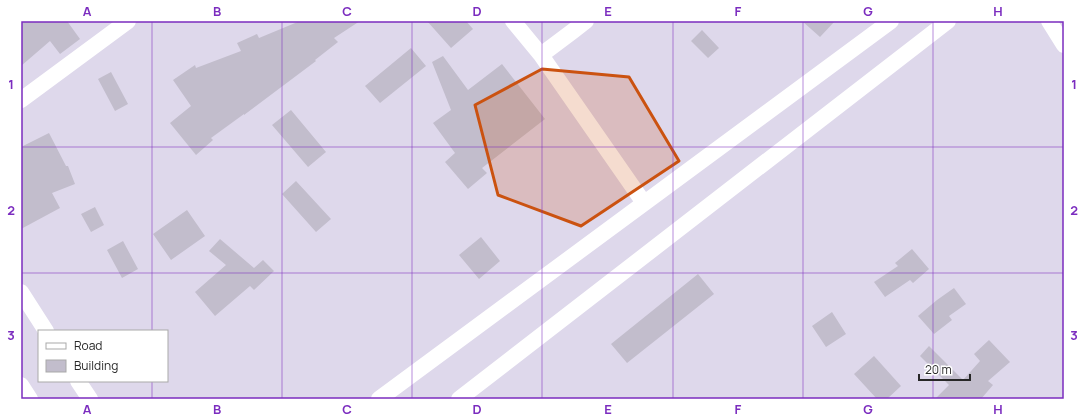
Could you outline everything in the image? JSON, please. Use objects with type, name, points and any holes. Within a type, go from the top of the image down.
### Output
[{"type":"street","points":[[21,100],[128,21]]},
{"type":"street","points":[[514,21],[541,55],[644,203]]},
{"type":"street","points":[[541,55],[586,21]]},
{"type":"street","points":[[379,399],[891,21]]},
{"type":"street","points":[[459,399],[948,21]]},
{"type":"street","points":[[1049,21],[1064,45]]},
{"type":"street","points":[[21,292],[45,330]]},
{"type":"street","points":[[79,382],[90,399]]},
{"type":"street","points":[[21,385],[30,399]]},
{"type":"highlighted area","points":[[542,69],[629,77],[679,161],[581,226],[498,195],[475,105]]},
{"type":"building","points":[[21,21],[67,21],[80,39],[60,54],[50,41],[21,66]]},
{"type":"building","points":[[300,21],[360,21],[334,38],[338,42],[315,60],[316,61],[211,138],[213,140],[196,155],[170,123],[191,106],[173,80],[195,65],[196,68],[241,51],[237,43],[257,34],[259,38]]},
{"type":"building","points":[[427,21],[466,21],[473,29],[451,48]]},
{"type":"building","points":[[802,21],[835,21],[820,37]]},
{"type":"building","points":[[702,30],[719,48],[708,58],[691,41]]},
{"type":"building","points":[[411,48],[426,66],[380,103],[365,86]]},
{"type":"building","points":[[443,56],[468,90],[502,64],[545,119],[482,168],[487,173],[468,189],[445,162],[455,153],[433,123],[451,110],[432,62]]},
{"type":"building","points":[[111,72],[128,104],[115,111],[98,79]]},
{"type":"building","points":[[291,110],[326,152],[308,167],[272,125]]},
{"type":"building","points":[[49,133],[66,166],[68,166],[75,184],[52,193],[60,208],[21,229],[21,147]]},
{"type":"building","points":[[296,181],[331,219],[316,232],[282,194]]},
{"type":"building","points":[[95,207],[104,225],[91,232],[81,214]]},
{"type":"building","points":[[187,210],[205,236],[171,260],[153,234]]},
{"type":"building","points":[[481,237],[500,261],[479,279],[459,255]]},
{"type":"building","points":[[220,239],[254,268],[263,260],[274,271],[254,290],[250,286],[215,316],[195,292],[226,265],[209,251]]},
{"type":"building","points":[[123,241],[138,269],[122,278],[107,250]]},
{"type":"building","points":[[912,249],[929,269],[913,283],[910,280],[885,297],[874,282],[898,266],[895,263]]},
{"type":"building","points":[[698,274],[714,294],[627,363],[611,344]]},
{"type":"building","points":[[954,288],[966,304],[949,316],[952,320],[934,334],[918,316]]},
{"type":"building","points":[[832,312],[846,334],[826,347],[812,326]]},
{"type":"building","points":[[989,340],[1010,362],[988,381],[993,385],[981,399],[935,399],[949,385],[920,356],[929,346],[963,380],[980,361],[974,354]]},
{"type":"building","points":[[874,356],[901,386],[887,399],[877,399],[854,374]]}]
